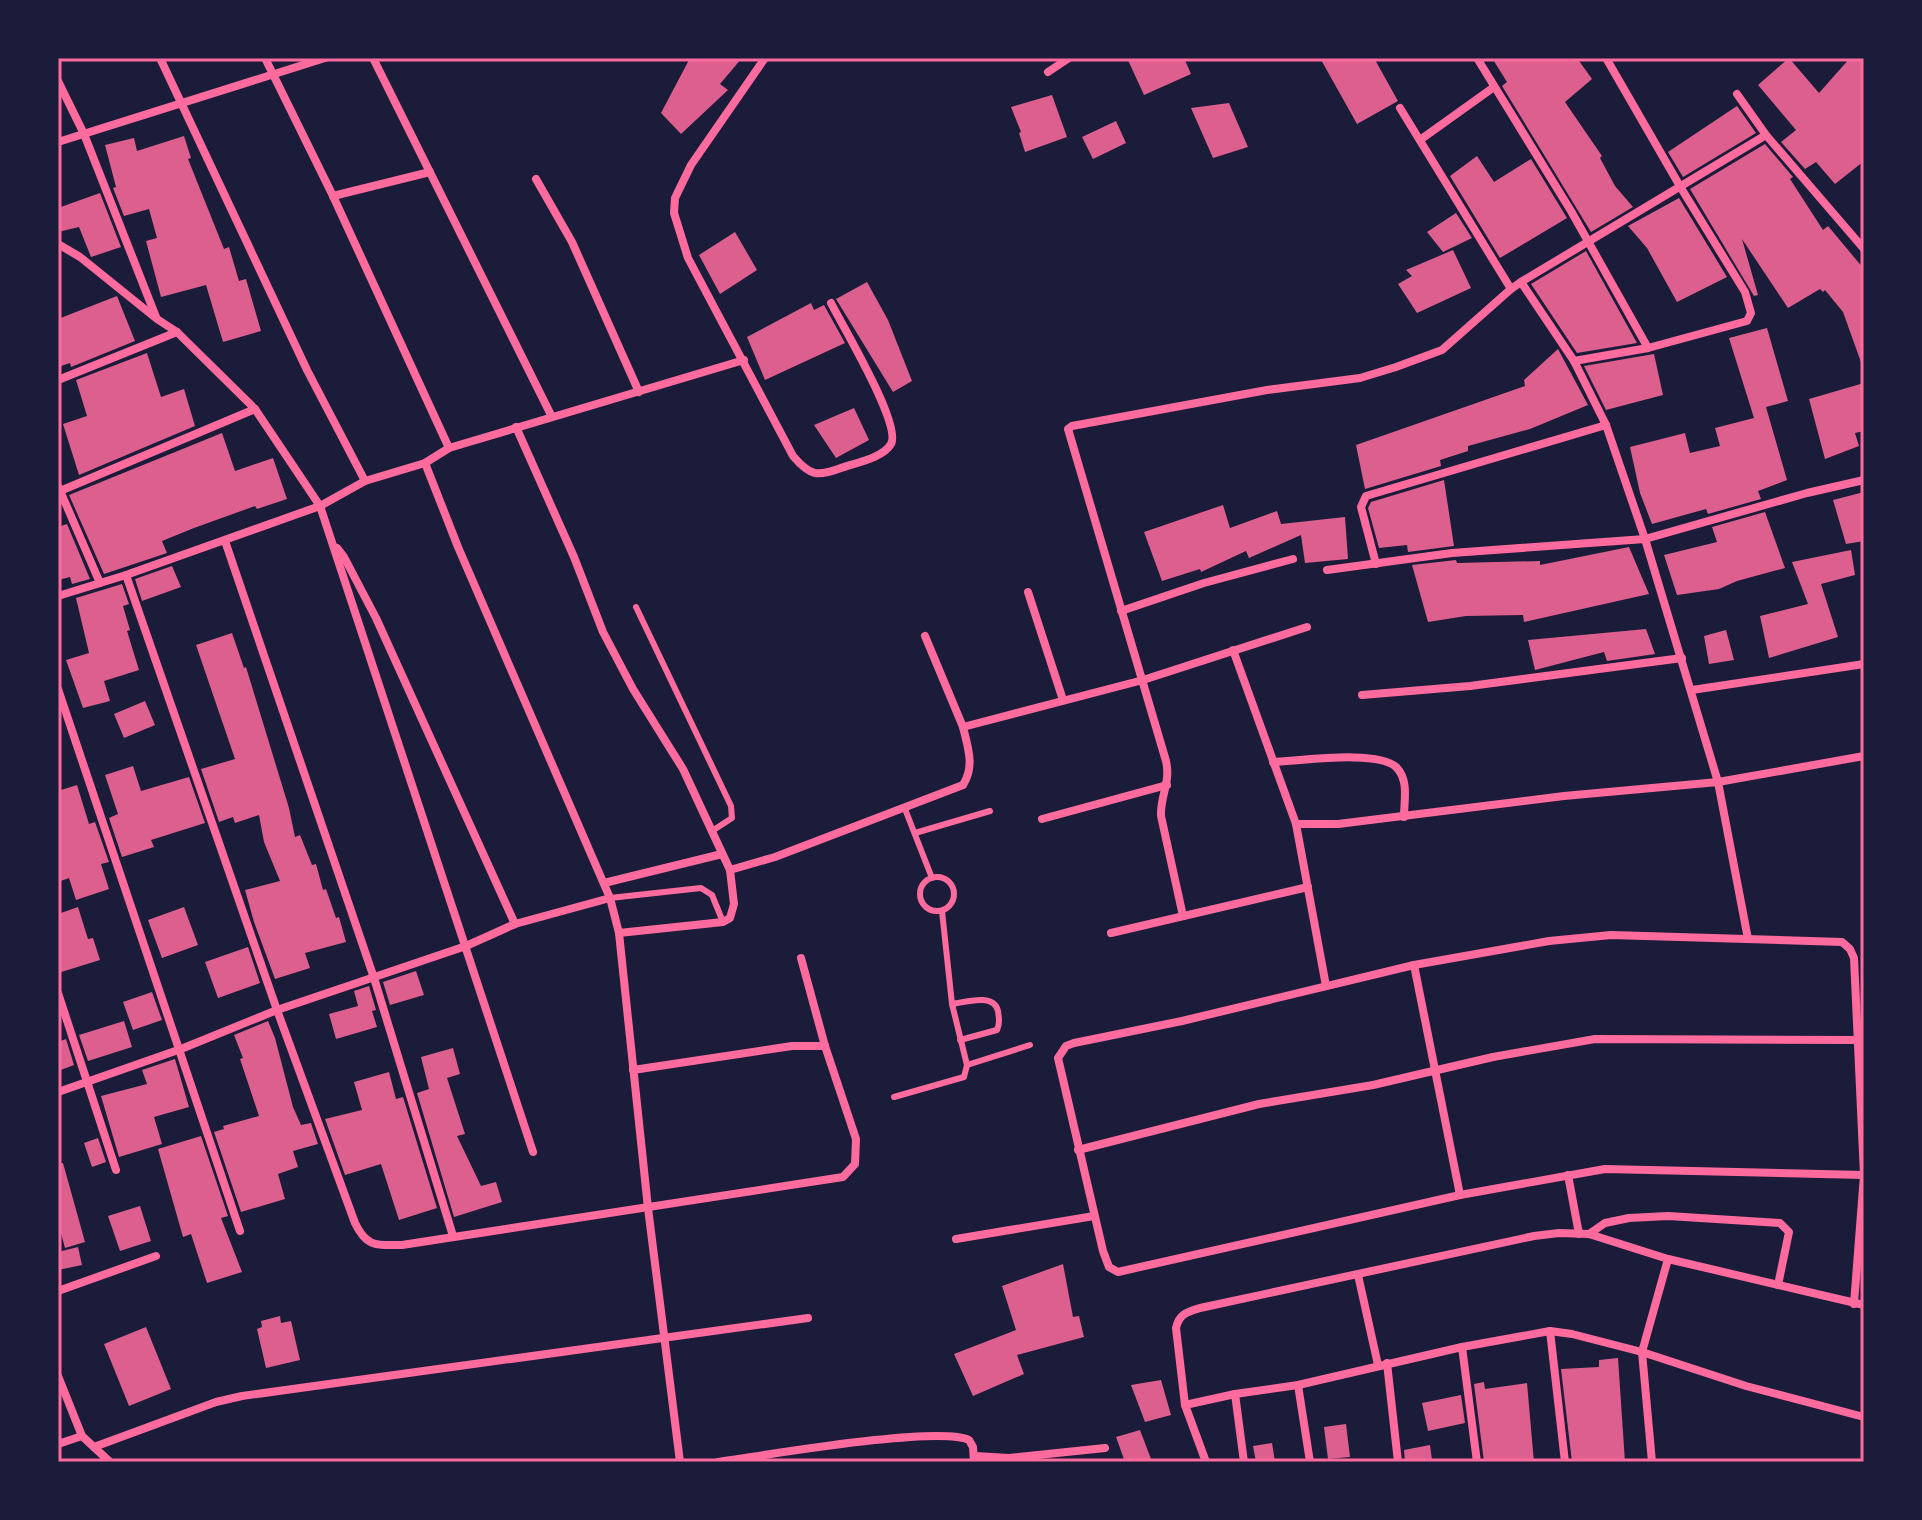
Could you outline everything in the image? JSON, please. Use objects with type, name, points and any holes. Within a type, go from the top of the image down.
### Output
[{"type":"street","points":[[160,58],[307,370],[365,481]]},
{"type":"street","points":[[265,58],[333,196],[449,448]]},
{"type":"street","points":[[58,142],[325,58]]},
{"type":"street","points":[[373,58],[552,417]]},
{"type":"street","points":[[765,58],[691,165],[675,198],[674,213],[688,258],[744,360],[767,410],[793,456],[811,473],[824,474],[882,451],[891,445],[893,435],[892,424],[831,303]]},
{"type":"street","points":[[1048,72],[1069,58]]},
{"type":"street","points":[[1477,58],[1589,242],[1648,348]]},
{"type":"street","points":[[1574,361],[1648,348],[1747,321],[1751,313],[1745,292],[1606,58]]},
{"type":"street","points":[[58,81],[84,134],[157,319]]},
{"type":"street","points":[[1420,140],[1494,87]]},
{"type":"street","points":[[1737,94],[1766,135],[1864,249]]},
{"type":"street","points":[[1400,108],[1511,289]]},
{"type":"street","points":[[1183,916],[1160,807],[1169,773],[1068,429],[1267,390],[1360,378],[1442,350],[1521,282],[1766,135]]},
{"type":"street","points":[[333,196],[430,172]]},
{"type":"street","points":[[536,179],[572,242],[639,392]]},
{"type":"street","points":[[58,244],[80,257],[177,332],[255,409],[320,506],[533,1152]]},
{"type":"street","points":[[1521,282],[1574,361],[1606,425],[1645,539],[1718,782],[1748,939]]},
{"type":"street","points":[[58,380],[177,332]]},
{"type":"street","points":[[58,596],[320,506],[365,481],[425,463],[449,448],[744,360]]},
{"type":"street","points":[[100,583],[59,489],[255,409]]},
{"type":"street","points":[[1376,564],[1361,507],[1366,496],[1606,425]]},
{"type":"street","points":[[516,427],[574,557],[603,632],[633,689],[683,769],[730,870],[734,904],[730,918],[723,922],[619,933]]},
{"type":"street","points":[[425,463],[458,547],[604,883],[619,933],[648,1208],[680,1462]]},
{"type":"street","points":[[1327,570],[1452,553],[1645,539],[1864,480]]},
{"type":"street","points":[[225,541],[374,978],[453,1236]]},
{"type":"street","points":[[333,545],[344,557],[376,618],[515,924]]},
{"type":"street","points":[[1121,611],[1204,583],[1293,559]]},
{"type":"street","points":[[126,575],[277,1010],[355,1223],[365,1240],[378,1245],[402,1245],[843,1177],[855,1164],[856,1139],[825,1046],[801,958]]},
{"type":"street","points":[[1028,592],[1063,700]]},
{"type":"street","points":[[359,624],[376,618]]},
{"type":"street","points":[[963,727],[1143,680],[1307,627]]},
{"type":"street","points":[[730,870],[775,857],[963,785],[970,775],[971,763],[963,727],[925,636]]},
{"type":"street","points":[[1233,650],[1296,824],[1326,986]]},
{"type":"street","points":[[1362,695],[1470,686],[1682,658]]},
{"type":"street","points":[[1692,690],[1864,664]]},
{"type":"street","points":[[58,689],[240,1231]]},
{"type":"street","points":[[1296,824],[1338,824],[1564,796],[1718,782],[1864,756]]},
{"type":"street","points":[[1273,762],[1369,758],[1389,763],[1396,767],[1405,785],[1404,817]]},
{"type":"street","points":[[1042,819],[1167,785]]},
{"type":"street","points":[[604,883],[722,854]]},
{"type":"street","points":[[1111,933],[1308,887]]},
{"type":"street","points":[[58,1092],[181,1049],[277,1010],[466,946],[515,924],[610,898]]},
{"type":"street","points":[[1854,1304],[1864,1175],[1854,958],[1846,944],[1834,940],[1583,937],[1414,965],[1066,1046],[1058,1058],[1106,1263],[1118,1272],[1460,1195],[1605,1169],[1864,1175]]},
{"type":"street","points":[[1414,965],[1460,1195]]},
{"type":"street","points":[[58,993],[116,1170]]},
{"type":"street","points":[[1078,1150],[1259,1104],[1595,1039],[1858,1040]]},
{"type":"street","points":[[633,1070],[792,1046],[825,1046]]},
{"type":"street","points":[[1568,1175],[1579,1234]]},
{"type":"street","points":[[956,1239],[1094,1216]]},
{"type":"street","points":[[1589,1234],[1605,1223],[1629,1218],[1668,1216],[1780,1223],[1789,1232],[1778,1285]]},
{"type":"street","points":[[1206,1462],[1185,1405],[1176,1328],[1177,1320],[1183,1314],[1534,1236],[1579,1234],[1589,1234],[1668,1259],[1864,1305]]},
{"type":"street","points":[[58,1291],[156,1256]]},
{"type":"street","points":[[1652,1462],[1642,1352],[1668,1259]]},
{"type":"street","points":[[1358,1275],[1383,1364],[1398,1462]]},
{"type":"street","points":[[94,1447],[216,1402],[242,1396],[808,1318]]},
{"type":"street","points":[[1185,1405],[1298,1385],[1462,1347],[1550,1331],[1642,1352],[1746,1386],[1864,1417]]},
{"type":"street","points":[[1550,1331],[1565,1462]]},
{"type":"street","points":[[1462,1347],[1477,1462]]},
{"type":"street","points":[[58,1376],[82,1436],[110,1462]]},
{"type":"street","points":[[1298,1385],[1310,1462]]},
{"type":"street","points":[[1235,1394],[1244,1462]]},
{"type":"street","points":[[718,1462],[861,1442],[943,1435],[969,1440],[974,1459],[1105,1448]]},
{"type":"street","points":[[58,1444],[82,1436]]},
{"type":"lane","points":[[636,607],[731,806],[732,818],[712,831]]},
{"type":"lane","points":[[905,809],[932,878]]},
{"type":"lane","points":[[915,833],[990,811]]},
{"type":"lane","points":[[932,878],[945,879],[953,889],[952,902],[942,911],[929,909],[921,899],[922,886],[932,878]]},
{"type":"lane","points":[[610,898],[701,888],[712,895],[723,922]]},
{"type":"lane","points":[[894,1097],[964,1077],[967,1065],[952,1004],[942,911]]},
{"type":"lane","points":[[952,1004],[986,1000],[997,1006],[997,1030],[960,1040]]},
{"type":"lane","points":[[967,1065],[1030,1045]]},
{"type":"building","points":[[690,58],[742,58],[720,84],[728,90],[681,134],[661,113]]},
{"type":"building","points":[[1127,58],[1184,58],[1191,74],[1144,95]]},
{"type":"building","points":[[1320,58],[1374,58],[1398,101],[1357,124]]},
{"type":"building","points":[[1492,58],[1577,58],[1592,79],[1565,102],[1602,156],[1600,158],[1615,186],[1633,207],[1591,232],[1502,86],[1507,82]]},
{"type":"building","points":[[1789,58],[1819,93],[1850,58],[1864,58],[1864,161],[1835,184],[1816,162],[1805,169],[1781,142],[1796,130],[1758,85]]},
{"type":"building","points":[[1052,95],[1067,137],[1025,152],[1011,107]]},
{"type":"building","points":[[1229,103],[1248,147],[1213,158],[1191,108]]},
{"type":"building","points":[[1737,106],[1756,133],[1683,177],[1668,152]]},
{"type":"building","points":[[1116,121],[1126,143],[1093,159],[1082,137]]},
{"type":"building","points":[[184,136],[191,158],[188,159],[224,249],[229,247],[239,281],[246,279],[261,331],[223,342],[206,285],[161,297],[146,241],[157,238],[149,209],[124,216],[113,188],[116,187],[105,145],[134,138],[137,151]]},
{"type":"building","points":[[1765,144],[1793,177],[1790,179],[1823,230],[1828,226],[1864,269],[1864,365],[1843,312],[1825,290],[1820,289],[1788,308],[1742,239],[1758,295],[1754,296],[1690,189]]},
{"type":"building","points":[[1477,156],[1494,182],[1531,159],[1567,218],[1500,258],[1450,176]]},
{"type":"building","points":[[100,193],[121,247],[91,257],[79,227],[58,232],[58,208]]},
{"type":"building","points":[[1679,198],[1727,277],[1677,302],[1647,248],[1628,226]]},
{"type":"building","points":[[1456,213],[1472,238],[1443,252],[1427,232]]},
{"type":"building","points":[[735,232],[757,270],[720,294],[699,255]]},
{"type":"building","points":[[1453,250],[1471,288],[1417,313],[1398,284],[1412,276],[1406,270]]},
{"type":"building","points":[[1586,251],[1637,343],[1577,353],[1531,284]]},
{"type":"building","points":[[867,282],[888,320],[912,381],[893,392],[836,299]]},
{"type":"building","points":[[117,296],[135,341],[71,367],[70,363],[58,367],[58,319]]},
{"type":"building","points":[[811,303],[814,310],[824,305],[845,343],[765,380],[747,337]]},
{"type":"building","points":[[1767,328],[1788,401],[1766,407],[1787,480],[1758,491],[1761,499],[1708,514],[1706,509],[1652,524],[1640,493],[1630,447],[1685,433],[1690,453],[1720,446],[1715,428],[1754,418],[1729,338]]},
{"type":"building","points":[[1558,349],[1588,405],[1530,429],[1468,446],[1468,451],[1440,460],[1441,466],[1365,489],[1356,445],[1525,386],[1524,380]]},
{"type":"building","points":[[147,353],[161,397],[184,389],[195,426],[79,475],[63,424],[87,416],[76,380]]},
{"type":"building","points":[[1654,354],[1663,395],[1606,410],[1584,366]]},
{"type":"building","points":[[1864,383],[1864,431],[1855,433],[1859,446],[1825,459],[1809,399]]},
{"type":"building","points":[[854,408],[869,440],[836,458],[814,425]]},
{"type":"building","points":[[222,433],[235,471],[273,458],[287,499],[257,509],[255,506],[162,541],[167,553],[104,574],[69,495]]},
{"type":"building","points":[[1444,480],[1454,546],[1408,552],[1407,545],[1379,548],[1368,508],[1371,502]]},
{"type":"building","points":[[1864,492],[1864,541],[1846,544],[1833,500]]},
{"type":"building","points":[[1223,505],[1230,528],[1277,511],[1281,524],[1345,517],[1348,559],[1305,563],[1301,535],[1249,558],[1246,551],[1201,572],[1200,569],[1162,581],[1144,532]]},
{"type":"building","points":[[1765,512],[1785,568],[1719,589],[1677,595],[1664,555],[1717,542],[1712,527]]},
{"type":"building","points":[[67,524],[90,579],[72,584],[70,577],[58,580],[58,527]]},
{"type":"building","points":[[1629,547],[1649,594],[1524,622],[1523,615],[1466,616],[1428,622],[1412,565],[1456,560],[1457,563],[1540,561],[1540,565]]},
{"type":"building","points":[[1851,550],[1855,575],[1821,584],[1838,637],[1769,658],[1760,616],[1808,604],[1792,562]]},
{"type":"building","points":[[172,566],[181,587],[142,601],[135,579]]},
{"type":"building","points":[[122,584],[129,604],[123,606],[130,630],[127,631],[139,670],[104,681],[110,701],[83,708],[66,660],[89,653],[76,598]]},
{"type":"building","points":[[1646,629],[1655,654],[1607,661],[1604,652],[1535,670],[1528,640]]},
{"type":"building","points":[[1726,630],[1734,660],[1709,664],[1704,636]]},
{"type":"building","points":[[232,633],[246,667],[295,837],[300,835],[312,865],[316,864],[323,890],[326,889],[336,918],[339,917],[346,942],[305,953],[310,968],[275,979],[245,890],[280,881],[264,842],[259,815],[235,823],[233,817],[219,822],[201,769],[235,759],[196,645]]},
{"type":"building","points":[[145,701],[155,725],[124,738],[114,714]]},
{"type":"building","points":[[133,766],[141,791],[189,777],[205,823],[151,840],[154,847],[122,857],[109,818],[118,814],[105,775]]},
{"type":"building","points":[[77,785],[89,824],[95,822],[109,862],[101,864],[109,889],[76,900],[69,878],[58,882],[58,791]]},
{"type":"building","points":[[78,907],[88,939],[93,938],[100,960],[58,973],[58,914]]},
{"type":"building","points":[[184,907],[198,945],[162,958],[148,920]]},
{"type":"building","points":[[248,947],[260,983],[218,998],[205,962]]},
{"type":"building","points":[[416,971],[424,995],[390,1005],[383,982]]},
{"type":"building","points":[[369,986],[377,1027],[336,1039],[329,1014],[358,1006],[354,991]]},
{"type":"building","points":[[152,992],[162,1020],[133,1030],[123,1002]]},
{"type":"building","points":[[124,1021],[132,1047],[88,1061],[79,1035]]},
{"type":"building","points":[[268,1021],[293,1107],[301,1125],[311,1123],[318,1144],[293,1151],[298,1167],[278,1174],[285,1199],[241,1212],[214,1132],[224,1129],[223,1126],[259,1116],[234,1035]]},
{"type":"building","points":[[66,1039],[74,1065],[58,1071],[58,1042]]},
{"type":"building","points":[[453,1048],[460,1074],[447,1078],[465,1134],[457,1136],[481,1186],[496,1182],[502,1202],[454,1217],[417,1093],[429,1089],[421,1057]]},
{"type":"building","points":[[175,1059],[189,1107],[154,1117],[162,1144],[119,1157],[101,1096],[147,1084],[142,1070]]},
{"type":"building","points":[[389,1072],[396,1099],[403,1097],[437,1208],[399,1220],[381,1164],[345,1175],[325,1119],[362,1110],[354,1082]]},
{"type":"building","points":[[201,1136],[228,1216],[221,1218],[242,1272],[207,1283],[191,1234],[183,1237],[158,1149]]},
{"type":"building","points":[[98,1138],[106,1162],[92,1167],[84,1143]]},
{"type":"building","points":[[63,1163],[85,1242],[65,1248],[58,1222],[58,1164]]},
{"type":"building","points":[[140,1206],[151,1241],[120,1251],[108,1216]]},
{"type":"building","points":[[78,1247],[82,1265],[58,1270],[58,1252]]},
{"type":"building","points":[[1063,1264],[1073,1317],[1079,1316],[1084,1337],[1017,1355],[1024,1374],[973,1396],[954,1354],[1016,1330],[1002,1286]]},
{"type":"building","points":[[280,1316],[281,1323],[291,1321],[300,1360],[266,1368],[257,1329],[262,1327],[261,1321]]},
{"type":"building","points":[[146,1327],[171,1389],[129,1406],[104,1344]]},
{"type":"building","points":[[1618,1358],[1625,1462],[1572,1462],[1561,1369],[1599,1367],[1599,1360]]},
{"type":"building","points":[[1161,1380],[1171,1415],[1145,1422],[1131,1385]]},
{"type":"building","points":[[1484,1382],[1485,1389],[1527,1383],[1534,1462],[1484,1462],[1474,1384]]},
{"type":"building","points":[[1461,1395],[1465,1423],[1428,1431],[1422,1403]]},
{"type":"building","points":[[1346,1424],[1350,1457],[1328,1459],[1324,1427]]},
{"type":"building","points":[[1140,1430],[1151,1459],[1125,1462],[1116,1437]]},
{"type":"building","points":[[1272,1443],[1275,1462],[1256,1462],[1253,1446]]},
{"type":"building","points":[[1430,1445],[1432,1460],[1405,1462],[1404,1450]]}]
